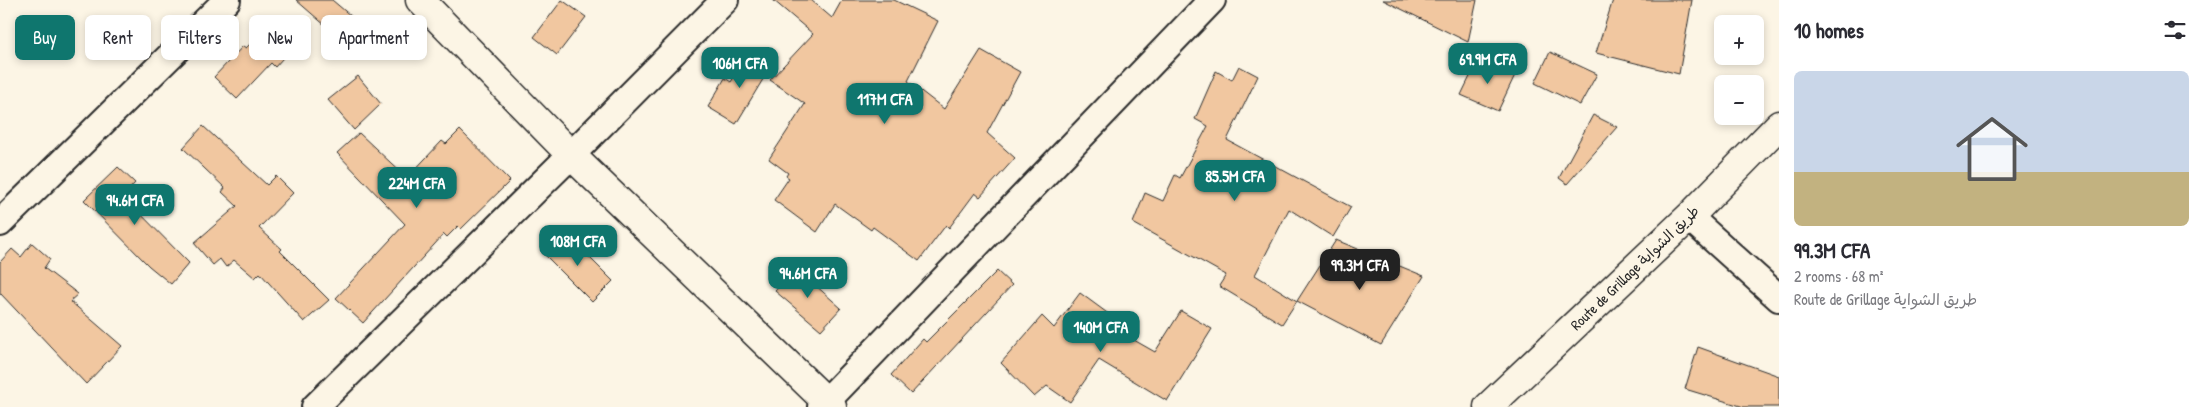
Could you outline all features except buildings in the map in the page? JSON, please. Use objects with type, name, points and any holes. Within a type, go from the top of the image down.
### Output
[{"type":"street","points":[[0,223],[228,0]]},
{"type":"street","points":[[420,0],[571,155],[826,405],[1212,0]]},
{"type":"street","points":[[315,407],[571,155],[725,0]]},
{"type":"street","name":"Route de Grillage طريق الشواية","points":[[1488,407],[1689,217],[1779,125]]},
{"type":"street","points":[[1689,217],[1779,298]]}]
